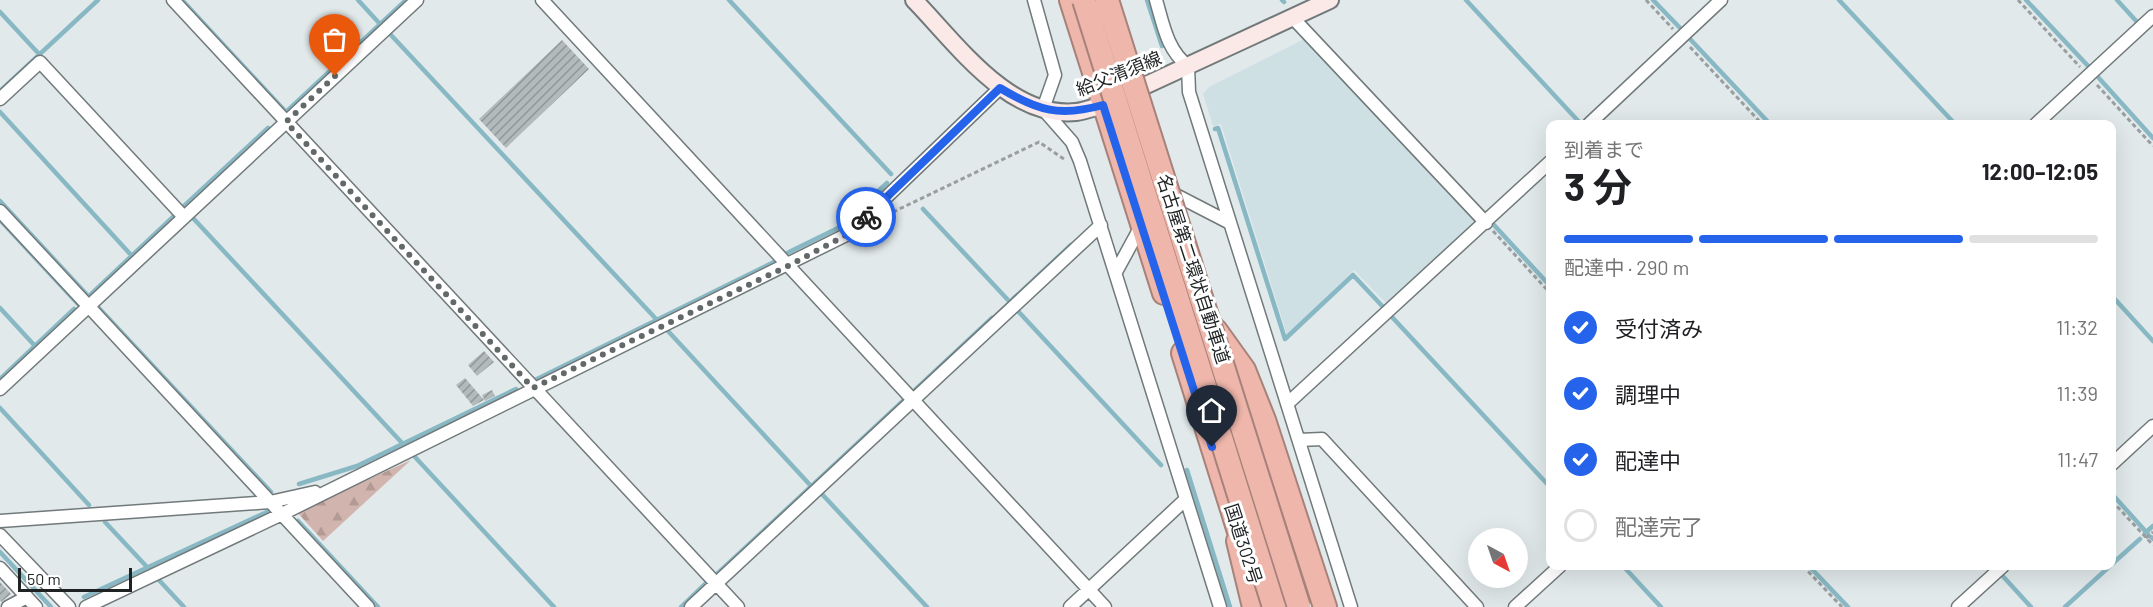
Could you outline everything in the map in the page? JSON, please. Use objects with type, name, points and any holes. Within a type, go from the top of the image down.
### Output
[{"type":"highway","name":"名古屋第二環状自動車道","points":[[1107,0],[1299,607]]},
{"type":"highway","name":"名古屋第二環状自動車道","points":[[1073,1],[1274,607]]},
{"type":"highway","name":"国道302号","points":[[1073,1],[1103,105],[1263,607]]},
{"type":"highway","points":[[1159,278],[1216,331],[1244,370],[1264,420],[1325,607]]},
{"type":"highway","points":[[1225,490],[1254,607]]},
{"type":"main road","name":"給父清須線","points":[[914,0],[1000,88],[1043,110],[1078,112],[1103,105],[1330,0]]},
{"type":"street","points":[[173,0],[738,607]]},
{"type":"street","points":[[0,389],[417,0]]},
{"type":"street","points":[[542,0],[1105,607]]},
{"type":"street","points":[[1034,0],[1055,75],[1043,110],[1072,142],[1080,161],[1220,607]]},
{"type":"street","points":[[1156,0],[1170,46],[1177,58],[1188,66],[1189,92],[1351,607]]},
{"type":"street","points":[[1593,120],[1721,0]]},
{"type":"street","points":[[2040,120],[2153,16]]},
{"type":"street","points":[[1293,18],[1486,223]]},
{"type":"street","points":[[0,99],[40,62],[184,217]]},
{"type":"street","points":[[86,607],[282,514],[533,388],[788,266],[848,234],[1000,88]]},
{"type":"street","points":[[1287,404],[1546,166]]},
{"type":"street","points":[[1124,169],[1230,223]]},
{"type":"street","points":[[0,211],[368,607]]},
{"type":"street","points":[[691,607],[1101,225]]},
{"type":"street","points":[[1116,272],[1142,225]]},
{"type":"street","points":[[2116,460],[2153,426]]},
{"type":"street","points":[[1299,440],[1322,439],[1477,607]]},
{"type":"street","points":[[0,521],[270,502],[331,489]]},
{"type":"street","points":[[1070,607],[1186,499]]},
{"type":"street","points":[[0,535],[69,607]]},
{"type":"street","points":[[0,568],[36,607]]},
{"type":"street","points":[[1515,607],[1556,570]]},
{"type":"street","points":[[1958,607],[1999,570]]},
{"type":"street","points":[[8,607],[27,597]]},
{"type":"path","points":[[1646,0],[1758,120]]},
{"type":"path","points":[[2018,0],[2153,146]]},
{"type":"path","points":[[870,213],[892,212],[1039,142],[1069,163],[1080,161]]},
{"type":"path","points":[[1486,223],[1546,289]]},
{"type":"path","points":[[2116,505],[2153,545]]},
{"type":"path","points":[[2146,538],[2153,532]]},
{"type":"path","points":[[1807,570],[1842,607]]},
{"type":"shaded area","points":[[1306,38],[1478,223],[1389,306],[1354,270],[1287,335],[1221,124],[1213,126],[1203,94],[1209,87]]},
{"type":"green space","points":[[411,460],[323,541],[297,512]]},
{"type":"building","points":[[562,40],[589,69],[506,148],[479,119]]},
{"type":"building","points":[[484,351],[494,362],[477,376],[468,365]]},
{"type":"building","points":[[465,378],[484,400],[473,406],[456,385]]},
{"type":"building","points":[[492,390],[495,396],[485,401],[482,395]]},
{"type":"building","points":[[0,582],[11,594],[1,602],[0,600]]},
{"type":"waterway","points":[[0,91],[98,0]]},
{"type":"waterway","points":[[182,0],[286,112],[406,0]]},
{"type":"waterway","points":[[358,0],[380,24]]},
{"type":"waterway","points":[[729,0],[891,174]]},
{"type":"waterway","points":[[1147,0],[1162,46]]},
{"type":"waterway","points":[[1466,0],[1577,120]]},
{"type":"waterway","points":[[1653,0],[1683,31]]},
{"type":"waterway","points":[[1839,0],[1951,120]]},
{"type":"waterway","points":[[2026,0],[2090,68],[2092,66]]},
{"type":"waterway","points":[[2117,0],[2138,23]]},
{"type":"waterway","points":[[0,12],[39,54]]},
{"type":"waterway","points":[[391,35],[657,320]]},
{"type":"waterway","points":[[1690,39],[1766,120]]},
{"type":"waterway","points":[[2098,77],[2153,138]]},
{"type":"waterway","points":[[0,112],[132,256]]},
{"type":"waterway","points":[[183,207],[268,128]]},
{"type":"waterway","points":[[1215,129],[1218,128],[1285,339],[1353,275],[1385,309]]},
{"type":"waterway","points":[[782,251],[785,254],[838,228],[887,183]]},
{"type":"waterway","points":[[0,201],[90,298]]},
{"type":"waterway","points":[[923,209],[1008,300]]},
{"type":"waterway","points":[[87,298],[174,216]]},
{"type":"waterway","points":[[193,218],[403,444]]},
{"type":"waterway","points":[[0,220],[79,305]]},
{"type":"waterway","points":[[1494,225],[1546,282]]},
{"type":"waterway","points":[[1013,299],[1071,245]]},
{"type":"waterway","points":[[532,378],[535,380],[774,262]]},
{"type":"waterway","points":[[2116,300],[2153,341]]},
{"type":"waterway","points":[[97,306],[271,492]]},
{"type":"waterway","points":[[0,308],[35,346]]},
{"type":"waterway","points":[[0,379],[74,309]]},
{"type":"waterway","points":[[1017,310],[1161,465]]},
{"type":"waterway","points":[[1392,317],[1546,483]]},
{"type":"waterway","points":[[915,390],[992,318]]},
{"type":"waterway","points":[[668,331],[811,486]]},
{"type":"waterway","points":[[299,484],[357,466],[516,389]]},
{"type":"waterway","points":[[717,574],[904,400]]},
{"type":"waterway","points":[[0,408],[89,505]]},
{"type":"waterway","points":[[415,457],[554,607]]},
{"type":"waterway","points":[[1187,470],[1230,607]]},
{"type":"waterway","points":[[821,493],[927,607]]},
{"type":"waterway","points":[[2116,498],[2148,534]]},
{"type":"waterway","points":[[84,597],[269,511]]},
{"type":"waterway","points":[[298,521],[378,607]]},
{"type":"waterway","points":[[105,522],[147,567]]},
{"type":"waterway","points":[[2145,533],[2153,526]]},
{"type":"waterway","points":[[2116,560],[2140,539]]},
{"type":"waterway","points":[[0,552],[51,607]]},
{"type":"waterway","points":[[1627,570],[1661,607]]},
{"type":"waterway","points":[[1813,570],[1848,607]]},
{"type":"waterway","points":[[2065,607],[2106,570]]},
{"type":"waterway","points":[[2000,573],[2031,607]]},
{"type":"waterway","points":[[158,579],[184,607]]},
{"type":"waterway","points":[[681,607],[706,583]]},
{"type":"way so far","points":[[335,76],[286,122],[533,388],[788,266],[848,234],[866,217]]},
{"type":"route","points":[[866,217],[1000,88],[1043,110],[1078,112],[1103,105],[1212,447]]}]
